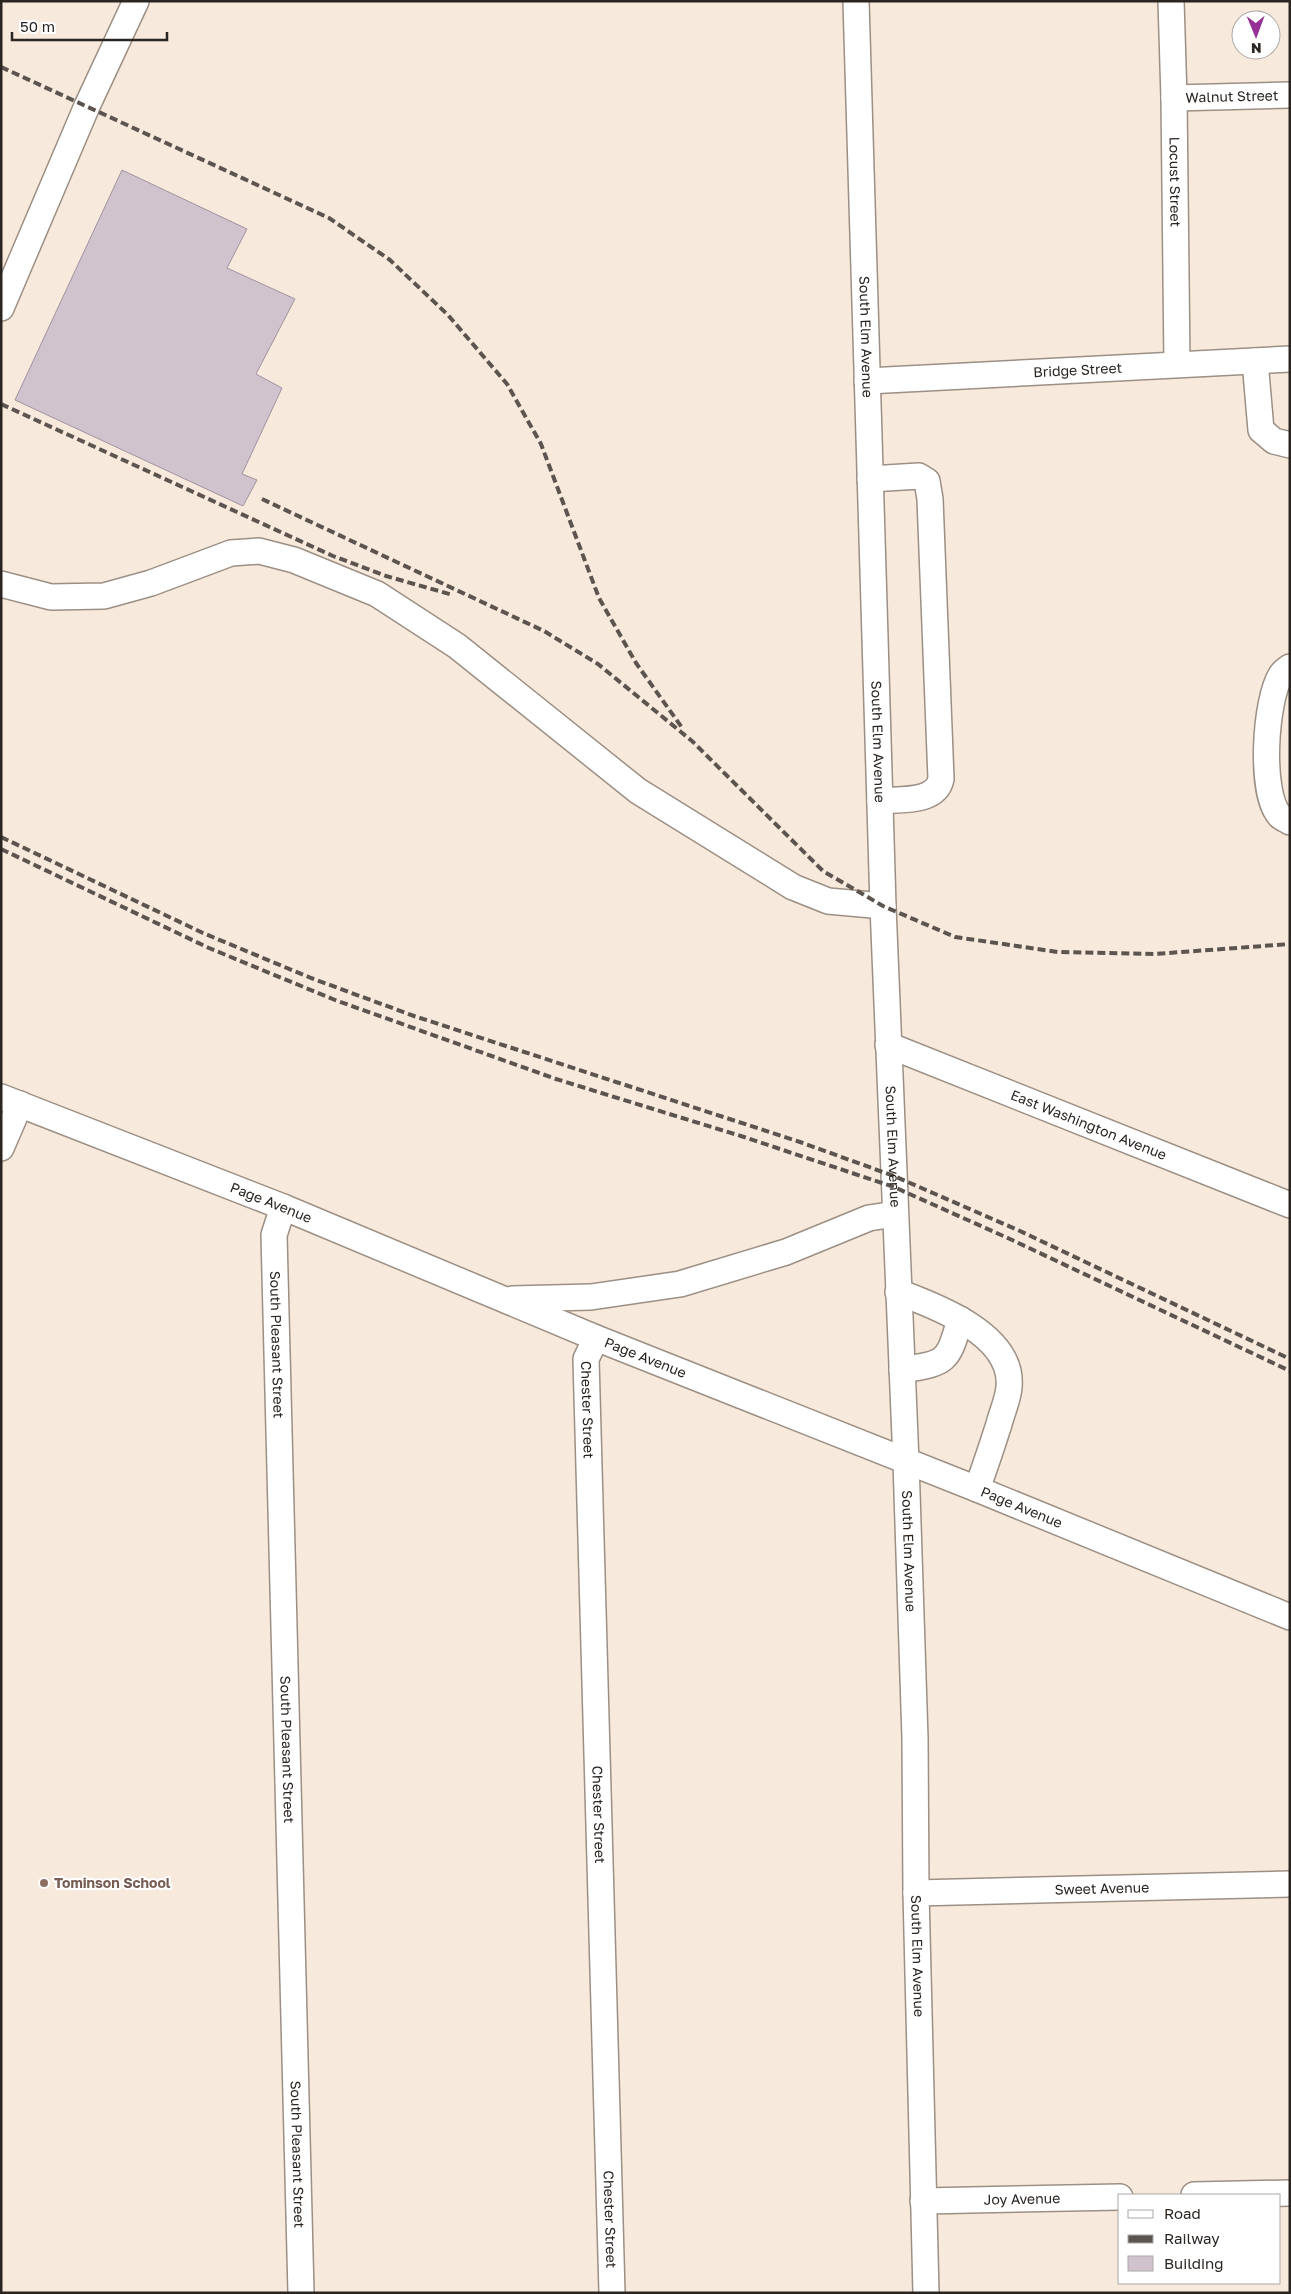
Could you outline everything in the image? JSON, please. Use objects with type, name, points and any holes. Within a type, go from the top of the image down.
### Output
[{"type":"street","points":[[1,308],[87,106],[136,1]]},
{"type":"street","name":"South Elm Avenue","points":[[856,1],[883,906],[906,1462],[915,1738],[916,1892],[926,2293]]},
{"type":"street","name":"Locust Street","points":[[1171,1],[1177,364]]},
{"type":"street","name":"Walnut Street","points":[[1174,98],[1290,95]]},
{"type":"street","name":"Bridge Street","points":[[867,380],[1290,359]]},
{"type":"street","points":[[1255,361],[1261,430],[1274,441],[1290,445]]},
{"type":"street","points":[[870,479],[919,476],[927,481],[930,499],[941,779],[939,788],[930,796],[880,801]]},
{"type":"street","points":[[1,584],[51,597],[104,596],[151,583],[232,553],[259,550],[294,560],[377,594],[449,641],[638,791],[793,886],[828,901],[883,906]]},
{"type":"street","points":[[1290,667],[1282,673],[1272,695],[1267,729],[1268,788],[1279,816],[1290,822]]},
{"type":"street","name":"East Washington Avenue","points":[[888,1045],[1290,1205]]},
{"type":"street","points":[[1,1148],[11,1100]]},
{"type":"street","name":"Page Avenue","points":[[11,1100],[283,1207],[596,1338],[977,1489],[1290,1617]]},
{"type":"street","name":"South Pleasant Street","points":[[283,1207],[274,1235],[301,2293]]},
{"type":"street","points":[[502,1299],[591,1297],[680,1284],[786,1252],[869,1218],[895,1214]]},
{"type":"street","points":[[898,1292],[934,1305],[960,1319],[988,1339],[1000,1355],[1007,1371],[1009,1386],[977,1489]]},
{"type":"street","points":[[902,1370],[936,1365],[952,1349],[960,1319]]},
{"type":"street","name":"Chester Street","points":[[596,1338],[586,1359],[612,2293]]},
{"type":"street","name":"Sweet Avenue","points":[[916,1892],[1290,1884]]},
{"type":"street","points":[[1242,2194],[1290,2193]]},
{"type":"street","name":"Joy Avenue","points":[[923,2200],[1118,2197]]},
{"type":"building","points":[[122,170],[247,229],[227,268],[295,299],[256,374],[282,388],[242,474],[257,480],[243,506],[15,400]]},
{"type":"railway","points":[[1,67],[329,218],[390,260],[448,315],[507,384],[541,444],[599,598],[636,663],[683,729]]},
{"type":"railway","points":[[1,404],[333,556],[386,576],[453,595]]},
{"type":"railway","points":[[262,499],[544,631],[598,664],[692,741],[823,871],[883,906],[955,937],[1058,952],[1155,954],[1290,944]]},
{"type":"railway","points":[[1,837],[203,933],[311,978],[414,1016],[800,1142],[894,1176],[1020,1231],[1290,1359]]},
{"type":"railway","points":[[1,849],[209,948],[335,1000],[556,1079],[744,1137],[894,1187],[1010,1239],[1290,1371]]},
{"type":"place","name":"Tominson School","points":[[44,1883]]}]
